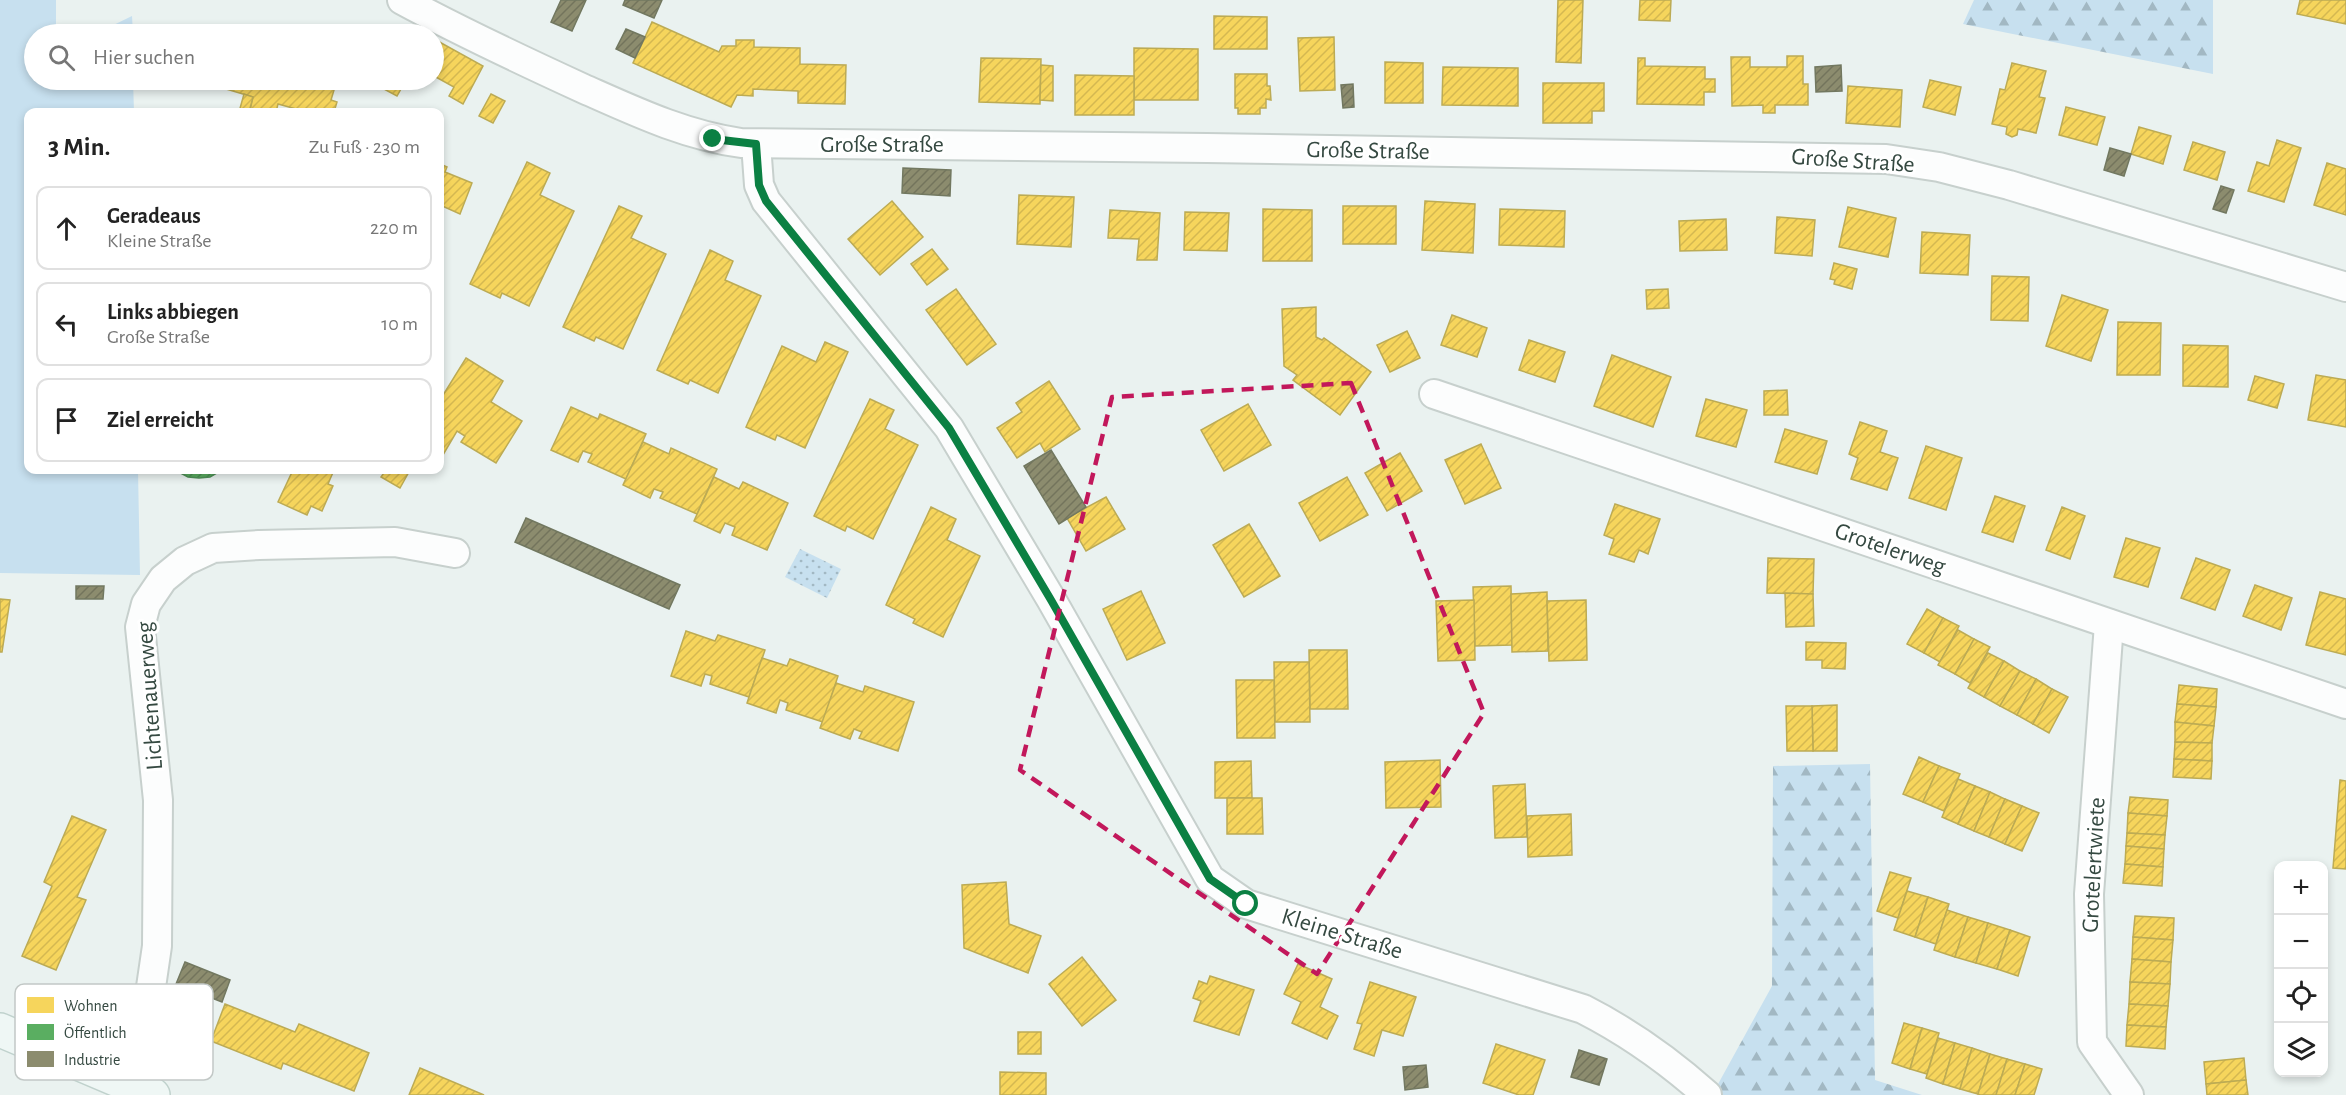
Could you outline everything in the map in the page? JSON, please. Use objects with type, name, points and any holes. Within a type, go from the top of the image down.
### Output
[{"type":"main road","points":[[0,1030],[15,1036]]},
{"type":"main road","points":[[119,1080],[153,1095]]},
{"type":"street","name":"Große Straße","points":[[402,0],[547,72],[648,117],[713,139],[756,144],[1231,148],[1886,159],[1948,169],[2009,185],[2346,287]]},
{"type":"street","name":"Kleine Straße","points":[[756,144],[759,185],[766,201],[949,428],[1057,610],[1210,879],[1246,904],[1583,1009],[1623,1030],[1680,1071],[1707,1095]]},
{"type":"street","name":"Grotelerweg","points":[[1434,394],[2346,704]]},
{"type":"street","name":"Lichtenauerweg","points":[[151,984],[156,955],[159,800],[140,627],[142,614],[156,588],[177,566],[213,548],[395,542],[455,553]]},
{"type":"street","name":"Grotelertwiete","points":[[2109,624],[2089,894],[2092,1042],[2129,1095]]},
{"type":"highlighted area","points":[[1351,383],[1484,713],[1317,974],[1020,770],[1112,397]]},
{"type":"green space","points":[[0,0],[56,0],[56,24],[24,24],[24,90],[133,90],[134,108],[24,108],[24,474],[138,474],[140,575],[0,573]]},
{"type":"green space","points":[[1974,0],[2213,0],[2213,74],[1963,24]]},
{"type":"green space","points":[[132,16],[132,24],[116,24]]},
{"type":"green space","points":[[800,549],[841,569],[827,598],[785,577]]},
{"type":"green space","points":[[1870,764],[1875,1080],[1922,1095],[1712,1095],[1772,986],[1773,766]]},
{"type":"building: Wohnen","points":[[1558,0],[1583,0],[1581,63],[1556,62]]},
{"type":"building: Wohnen","points":[[1640,0],[1671,0],[1670,21],[1639,20]]},
{"type":"building: Wohnen","points":[[2300,0],[2346,0],[2346,24],[2297,14]]},
{"type":"building: Wohnen","points":[[1214,16],[1267,17],[1267,49],[1214,49]]},
{"type":"building: Wohnen","points":[[652,22],[719,52],[722,46],[736,46],[736,40],[754,40],[754,47],[800,48],[800,64],[846,65],[845,104],[798,103],[798,91],[753,89],[753,96],[737,95],[731,107],[633,63]]},
{"type":"building: Wohnen","points":[[1334,37],[1335,90],[1300,91],[1298,38]]},
{"type":"building: Wohnen","points":[[444,45],[483,66],[463,104],[449,96],[454,87],[444,82]]},
{"type":"building: Wohnen","points":[[1134,48],[1198,49],[1198,100],[1134,100]]},
{"type":"building: Wohnen","points":[[1787,56],[1803,56],[1803,84],[1808,84],[1808,105],[1775,105],[1775,113],[1763,113],[1763,105],[1732,106],[1731,57],[1750,57],[1750,67],[1787,67]]},
{"type":"building: Wohnen","points":[[981,58],[1041,59],[1040,104],[979,102]]},
{"type":"building: Wohnen","points":[[1638,58],[1645,58],[1645,66],[1705,67],[1705,79],[1715,79],[1715,92],[1704,92],[1704,105],[1637,104]]},
{"type":"building: Wohnen","points":[[1385,62],[1423,63],[1423,103],[1385,103]]},
{"type":"building: Wohnen","points":[[2012,63],[2046,71],[2039,97],[2045,98],[2036,133],[2018,129],[2017,135],[2012,137],[2006,134],[2007,127],[1992,124],[2000,89],[2005,90]]},
{"type":"building: Wohnen","points":[[1041,65],[1053,66],[1053,101],[1040,100]]},
{"type":"building: Wohnen","points":[[1443,67],[1518,68],[1518,106],[1442,105]]},
{"type":"building: Wohnen","points":[[1235,74],[1267,74],[1267,86],[1270,86],[1271,100],[1266,99],[1266,108],[1260,108],[1260,114],[1238,114],[1238,108],[1235,108]]},
{"type":"building: Wohnen","points":[[1075,75],[1134,76],[1134,115],[1075,115]]},
{"type":"building: Wohnen","points":[[1930,80],[1961,87],[1955,115],[1923,107]]},
{"type":"building: Wohnen","points":[[1543,83],[1604,83],[1604,111],[1592,111],[1592,123],[1543,123]]},
{"type":"building: Wohnen","points":[[1848,86],[1902,90],[1900,127],[1846,123]]},
{"type":"building: Wohnen","points":[[229,90],[334,90],[331,100],[337,102],[335,108],[292,108],[278,104],[277,108],[250,108],[253,97]]},
{"type":"building: Wohnen","points":[[386,90],[400,90],[397,96]]},
{"type":"building: Wohnen","points":[[244,94],[253,97],[250,108],[240,108]]},
{"type":"building: Wohnen","points":[[491,94],[505,101],[493,123],[479,116]]},
{"type":"building: Wohnen","points":[[2066,107],[2105,117],[2097,145],[2059,135]]},
{"type":"building: Wohnen","points":[[2139,127],[2171,136],[2163,164],[2131,154]]},
{"type":"building: Wohnen","points":[[2277,140],[2301,148],[2284,202],[2248,191],[2257,162],[2269,166]]},
{"type":"building: Wohnen","points":[[2193,142],[2225,152],[2217,180],[2184,170]]},
{"type":"building: Wohnen","points":[[527,162],[550,173],[540,195],[574,211],[529,306],[502,293],[500,298],[470,284]]},
{"type":"building: Wohnen","points":[[2327,163],[2346,169],[2346,215],[2314,205]]},
{"type":"building: Wohnen","points":[[444,166],[447,167],[445,172],[472,183],[460,214],[444,207]]},
{"type":"building: Wohnen","points":[[1019,195],[1074,197],[1071,247],[1017,244]]},
{"type":"building: Wohnen","points":[[892,201],[923,237],[880,275],[848,239]]},
{"type":"building: Wohnen","points":[[1425,201],[1475,204],[1473,253],[1422,250]]},
{"type":"building: Wohnen","points":[[619,206],[642,216],[631,238],[666,254],[623,349],[596,337],[594,341],[563,327]]},
{"type":"building: Wohnen","points":[[1343,206],[1396,206],[1396,244],[1343,244]]},
{"type":"building: Wohnen","points":[[1848,207],[1896,218],[1888,257],[1839,247]]},
{"type":"building: Wohnen","points":[[1263,209],[1312,210],[1312,261],[1263,261]]},
{"type":"building: Wohnen","points":[[1500,209],[1565,211],[1564,247],[1499,245]]},
{"type":"building: Wohnen","points":[[1110,210],[1160,213],[1157,260],[1137,260],[1139,239],[1108,238]]},
{"type":"building: Wohnen","points":[[1185,212],[1229,213],[1227,251],[1184,250]]},
{"type":"building: Wohnen","points":[[1777,217],[1815,220],[1812,256],[1775,253]]},
{"type":"building: Wohnen","points":[[1726,219],[1727,250],[1680,251],[1679,221]]},
{"type":"building: Wohnen","points":[[1922,232],[1970,235],[1968,275],[1920,273]]},
{"type":"building: Wohnen","points":[[932,249],[948,269],[927,285],[911,264]]},
{"type":"building: Wohnen","points":[[710,250],[733,261],[725,280],[761,296],[718,393],[690,380],[688,384],[657,370]]},
{"type":"building: Wohnen","points":[[1834,263],[1857,269],[1852,289],[1834,284],[1835,280],[1830,279]]},
{"type":"building: Wohnen","points":[[1992,276],[2029,277],[2028,321],[1991,320]]},
{"type":"building: Wohnen","points":[[956,289],[996,344],[967,365],[926,310]]},
{"type":"building: Wohnen","points":[[1668,289],[1669,308],[1647,309],[1646,290]]},
{"type":"building: Wohnen","points":[[2062,295],[2108,310],[2091,361],[2046,346]]},
{"type":"building: Wohnen","points":[[1316,307],[1316,337],[1322,340],[1324,338],[1371,372],[1340,415],[1293,380],[1297,375],[1284,366],[1282,309]]},
{"type":"building: Wohnen","points":[[1452,315],[1487,328],[1477,357],[1441,345]]},
{"type":"building: Wohnen","points":[[2118,322],[2161,323],[2160,375],[2117,375]]},
{"type":"building: Wohnen","points":[[1407,331],[1420,358],[1390,372],[1377,345]]},
{"type":"building: Wohnen","points":[[1529,340],[1565,352],[1555,382],[1519,370]]},
{"type":"building: Wohnen","points":[[825,342],[848,352],[805,448],[777,435],[775,440],[746,427],[782,346],[816,362]]},
{"type":"building: Wohnen","points":[[2183,345],[2228,346],[2228,387],[2183,386]]},
{"type":"building: Wohnen","points":[[1612,355],[1671,377],[1653,427],[1594,406]]},
{"type":"building: Wohnen","points":[[466,358],[503,381],[491,402],[522,421],[496,463],[461,442],[465,436],[457,431],[444,453],[444,394]]},
{"type":"building: Wohnen","points":[[2316,375],[2346,380],[2346,427],[2308,420]]},
{"type":"building: Wohnen","points":[[2255,376],[2284,384],[2277,408],[2248,400]]},
{"type":"building: Wohnen","points":[[1049,381],[1080,429],[1045,452],[1040,443],[1017,458],[997,428],[1022,412],[1016,403]]},
{"type":"building: Wohnen","points":[[1787,390],[1788,415],[1764,415],[1764,391]]},
{"type":"building: Wohnen","points":[[870,399],[894,410],[885,429],[918,445],[873,539],[847,526],[845,531],[814,516]]},
{"type":"building: Wohnen","points":[[1706,399],[1747,410],[1736,447],[1696,436]]},
{"type":"building: Wohnen","points":[[1248,404],[1271,445],[1224,471],[1201,430]]},
{"type":"building: Wohnen","points":[[571,407],[598,419],[600,414],[646,434],[626,479],[588,462],[592,454],[583,451],[578,462],[551,450]]},
{"type":"building: Wohnen","points":[[1860,422],[1887,431],[1880,452],[1898,458],[1887,490],[1851,479],[1858,458],[1849,454]]},
{"type":"building: Wohnen","points":[[1785,429],[1827,441],[1817,474],[1775,462]]},
{"type":"building: Wohnen","points":[[643,442],[669,454],[671,448],[717,469],[697,514],[660,498],[663,492],[654,489],[650,498],[623,485]]},
{"type":"building: Wohnen","points":[[1481,444],[1501,488],[1465,504],[1445,460]]},
{"type":"building: Wohnen","points":[[1926,446],[1962,458],[1946,510],[1909,498]]},
{"type":"building: Wohnen","points":[[1400,453],[1422,491],[1387,511],[1365,473]]},
{"type":"building: Wohnen","points":[[291,474],[332,474],[328,484],[333,486],[322,511],[311,506],[307,515],[278,502]]},
{"type":"building: Wohnen","points":[[383,474],[408,474],[400,488],[381,477]]},
{"type":"building: Wohnen","points":[[714,477],[739,489],[743,482],[788,503],[767,550],[732,535],[735,527],[725,523],[720,533],[694,521]]},
{"type":"building: Wohnen","points":[[1347,477],[1368,515],[1320,541],[1299,503]]},
{"type":"building: Wohnen","points":[[1995,496],[2025,506],[2013,542],[1982,532]]},
{"type":"building: Wohnen","points":[[1106,497],[1125,529],[1086,551],[1067,518]]},
{"type":"building: Wohnen","points":[[1615,504],[1660,519],[1648,554],[1639,550],[1634,562],[1609,554],[1614,539],[1604,535]]},
{"type":"building: Wohnen","points":[[931,507],[956,519],[947,540],[980,556],[943,637],[913,623],[915,619],[886,605]]},
{"type":"building: Wohnen","points":[[2062,507],[2085,516],[2070,559],[2046,550]]},
{"type":"building: Wohnen","points":[[1249,524],[1280,576],[1244,597],[1213,545]]},
{"type":"building: Wohnen","points":[[2126,538],[2160,548],[2148,587],[2114,577]]},
{"type":"building: Wohnen","points":[[1768,558],[1814,559],[1813,594],[1767,593]]},
{"type":"building: Wohnen","points":[[2196,558],[2230,570],[2215,610],[2181,598]]},
{"type":"building: Wohnen","points":[[2255,585],[2292,598],[2281,630],[2243,616]]},
{"type":"building: Wohnen","points":[[1511,586],[1512,645],[1475,646],[1473,587]]},
{"type":"building: Wohnen","points":[[1141,591],[1165,643],[1127,660],[1103,609]]},
{"type":"building: Wohnen","points":[[1547,592],[1548,651],[1512,652],[1511,594]]},
{"type":"building: Wohnen","points":[[2320,592],[2346,599],[2346,655],[2306,645]]},
{"type":"building: Wohnen","points":[[1785,593],[1813,594],[1814,626],[1786,627]]},
{"type":"building: Wohnen","points":[[0,599],[10,600],[2,652],[0,652]]},
{"type":"building: Wohnen","points":[[1474,600],[1475,660],[1438,661],[1436,601]]},
{"type":"building: Wohnen","points":[[1586,600],[1587,660],[1549,661],[1547,601]]},
{"type":"building: Wohnen","points":[[1927,609],[1943,618],[1924,653],[1907,644]]},
{"type":"building: Wohnen","points":[[1943,618],[1959,626],[1940,662],[1924,653]]},
{"type":"building: Wohnen","points":[[1958,630],[1974,639],[1955,674],[1938,665]]},
{"type":"building: Wohnen","points":[[686,631],[715,641],[718,635],[765,650],[749,697],[710,684],[712,676],[705,674],[701,686],[671,676]]},
{"type":"building: Wohnen","points":[[1974,639],[1990,647],[1970,683],[1955,674]]},
{"type":"building: Wohnen","points":[[1806,642],[1846,643],[1845,669],[1822,668],[1822,660],[1806,660]]},
{"type":"building: Wohnen","points":[[1309,650],[1347,650],[1348,709],[1310,709]]},
{"type":"building: Wohnen","points":[[1988,653],[2004,661],[1984,697],[1968,688]]},
{"type":"building: Wohnen","points":[[762,658],[787,666],[790,659],[838,676],[823,722],[786,710],[788,703],[780,700],[776,713],[747,703]]},
{"type":"building: Wohnen","points":[[2004,661],[2020,671],[2000,706],[1984,697]]},
{"type":"building: Wohnen","points":[[1274,662],[1309,662],[1310,722],[1275,722]]},
{"type":"building: Wohnen","points":[[2020,671],[2036,679],[2017,715],[2000,706]]},
{"type":"building: Wohnen","points":[[2036,679],[2052,689],[2033,724],[2017,715]]},
{"type":"building: Wohnen","points":[[1236,680],[1274,680],[1275,738],[1237,738]]},
{"type":"building: Wohnen","points":[[836,683],[863,692],[865,686],[914,702],[898,751],[859,738],[862,732],[854,729],[850,739],[820,728]]},
{"type":"building: Wohnen","points":[[2179,685],[2217,689],[2216,707],[2177,704]]},
{"type":"building: Wohnen","points":[[2052,689],[2068,697],[2049,733],[2033,724]]},
{"type":"building: Wohnen","points":[[2177,704],[2216,707],[2214,726],[2175,722]]},
{"type":"building: Wohnen","points":[[1837,705],[1837,751],[1813,751],[1812,706]]},
{"type":"building: Wohnen","points":[[1786,706],[1812,706],[1813,751],[1787,751]]},
{"type":"building: Wohnen","points":[[2175,722],[2214,726],[2212,743],[2175,742]]},
{"type":"building: Wohnen","points":[[2175,742],[2212,743],[2212,761],[2174,759]]},
{"type":"building: Wohnen","points":[[1919,757],[1939,766],[1923,802],[1903,794]]},
{"type":"building: Wohnen","points":[[2174,759],[2212,761],[2211,779],[2173,777]]},
{"type":"building: Wohnen","points":[[1440,760],[1441,807],[1386,808],[1385,762]]},
{"type":"building: Wohnen","points":[[1251,761],[1252,798],[1215,798],[1215,762]]},
{"type":"building: Wohnen","points":[[1939,766],[1960,774],[1944,811],[1923,802]]},
{"type":"building: Wohnen","points":[[1958,779],[1975,786],[1958,824],[1942,817]]},
{"type":"building: Wohnen","points":[[2340,780],[2346,781],[2346,869],[2333,868]]},
{"type":"building: Wohnen","points":[[1525,784],[1527,837],[1495,838],[1493,786]]},
{"type":"building: Wohnen","points":[[1975,786],[1990,792],[1974,831],[1958,824]]},
{"type":"building: Wohnen","points":[[1990,792],[2005,799],[1989,837],[1974,831]]},
{"type":"building: Wohnen","points":[[2130,797],[2168,800],[2167,816],[2128,813]]},
{"type":"building: Wohnen","points":[[1227,798],[1262,798],[1263,834],[1227,834]]},
{"type":"building: Wohnen","points":[[2005,799],[2022,806],[2005,844],[1989,837]]},
{"type":"building: Wohnen","points":[[2022,806],[2039,813],[2022,851],[2005,844]]},
{"type":"building: Wohnen","points":[[2128,813],[2167,816],[2165,835],[2127,833]]},
{"type":"building: Wohnen","points":[[1571,814],[1572,855],[1528,857],[1527,816]]},
{"type":"building: Wohnen","points":[[72,816],[106,830],[77,897],[86,900],[56,970],[22,956],[52,886],[44,882]]},
{"type":"building: Wohnen","points":[[2127,833],[2165,835],[2164,849],[2126,846]]},
{"type":"building: Wohnen","points":[[2126,846],[2164,849],[2163,867],[2125,864]]},
{"type":"building: Wohnen","points":[[2125,864],[2163,867],[2162,886],[2123,883]]},
{"type":"building: Wohnen","points":[[1890,872],[1911,878],[1898,918],[1877,911]]},
{"type":"building: Wohnen","points":[[1006,882],[1009,924],[1041,936],[1028,973],[964,948],[962,885]]},
{"type":"building: Wohnen","points":[[1907,891],[1928,897],[1915,937],[1894,930]]},
{"type":"building: Wohnen","points":[[1928,897],[1949,904],[1936,944],[1915,937]]},
{"type":"building: Wohnen","points":[[1947,910],[1968,917],[1955,957],[1934,950]]},
{"type":"building: Wohnen","points":[[2135,916],[2174,918],[2173,940],[2133,937]]},
{"type":"building: Wohnen","points":[[1968,917],[1988,923],[1976,963],[1955,957]]},
{"type":"building: Wohnen","points":[[1988,923],[2010,930],[1997,969],[1976,963]]},
{"type":"building: Wohnen","points":[[2010,930],[2030,937],[2018,976],[1997,969]]},
{"type":"building: Wohnen","points":[[2133,937],[2173,940],[2171,962],[2132,959]]},
{"type":"building: Wohnen","points":[[1082,957],[1116,1000],[1082,1026],[1049,984]]},
{"type":"building: Wohnen","points":[[2132,959],[2171,962],[2170,984],[2130,982]]},
{"type":"building: Wohnen","points":[[1298,964],[1332,979],[1320,1007],[1338,1016],[1327,1039],[1292,1023],[1301,1002],[1284,994]]},
{"type":"building: Wohnen","points":[[1210,976],[1254,990],[1239,1035],[1194,1021],[1201,1001],[1193,998],[1199,981],[1207,984]]},
{"type":"building: Wohnen","points":[[1370,982],[1416,997],[1403,1036],[1382,1030],[1374,1056],[1354,1049],[1362,1024],[1357,1023]]},
{"type":"building: Wohnen","points":[[2130,982],[2170,984],[2168,1006],[2129,1004]]},
{"type":"building: Wohnen","points":[[225,1004],[295,1032],[299,1024],[369,1053],[354,1091],[283,1063],[281,1069],[213,1042],[213,1036]]},
{"type":"building: Wohnen","points":[[2129,1004],[2168,1006],[2166,1027],[2127,1025]]},
{"type":"building: Wohnen","points":[[1904,1023],[1922,1028],[1910,1069],[1892,1063]]},
{"type":"building: Wohnen","points":[[2127,1025],[2166,1027],[2165,1049],[2126,1046]]},
{"type":"building: Wohnen","points":[[1922,1028],[1939,1033],[1927,1074],[1910,1069]]},
{"type":"building: Wohnen","points":[[1018,1032],[1041,1032],[1041,1054],[1018,1054]]},
{"type":"building: Wohnen","points":[[1938,1038],[1955,1043],[1943,1084],[1926,1078]]},
{"type":"building: Wohnen","points":[[1955,1043],[1972,1048],[1960,1089],[1943,1084]]},
{"type":"building: Wohnen","points":[[1496,1044],[1545,1060],[1533,1095],[1519,1095],[1483,1083]]},
{"type":"building: Wohnen","points":[[1972,1048],[1990,1054],[1978,1094],[1960,1089]]},
{"type":"building: Wohnen","points":[[1990,1054],[2007,1059],[1996,1095],[1980,1095],[1978,1094]]},
{"type":"building: Wohnen","points":[[2244,1058],[2246,1080],[2206,1084],[2204,1062]]},
{"type":"building: Wohnen","points":[[2007,1059],[2025,1064],[2015,1095],[1996,1095]]},
{"type":"building: Wohnen","points":[[2025,1064],[2042,1069],[2034,1095],[2015,1095]]},
{"type":"building: Wohnen","points":[[420,1068],[484,1095],[409,1095]]},
{"type":"building: Wohnen","points":[[1000,1072],[1046,1073],[1046,1095],[1000,1095]]},
{"type":"building: Wohnen","points":[[2246,1080],[2248,1095],[2207,1095],[2206,1084]]},
{"type":"building: Öffentlich","points":[[182,474],[215,474],[210,477],[188,477]]},
{"type":"building: Industrie","points":[[561,0],[586,0],[572,31],[551,22]]},
{"type":"building: Industrie","points":[[625,0],[662,0],[654,18],[623,5]]},
{"type":"building: Industrie","points":[[626,29],[645,37],[635,58],[616,49]]},
{"type":"building: Industrie","points":[[1841,65],[1842,91],[1816,92],[1815,67]]},
{"type":"building: Industrie","points":[[1353,84],[1354,107],[1343,108],[1341,85]]},
{"type":"building: Industrie","points":[[2110,148],[2131,154],[2124,176],[2104,170]]},
{"type":"building: Industrie","points":[[903,168],[951,170],[950,196],[902,193]]},
{"type":"building: Industrie","points":[[2221,186],[2234,190],[2226,213],[2213,209]]},
{"type":"building: Industrie","points":[[1051,450],[1086,507],[1059,524],[1024,466]]},
{"type":"building: Industrie","points":[[526,518],[680,585],[669,609],[515,542]]},
{"type":"building: Industrie","points":[[76,586],[104,586],[103,599],[76,599]]},
{"type":"building: Industrie","points":[[185,962],[230,980],[222,1002],[213,998],[213,984],[176,984]]},
{"type":"building: Industrie","points":[[1579,1050],[1607,1059],[1599,1085],[1571,1077]]},
{"type":"building: Industrie","points":[[1426,1065],[1428,1087],[1405,1090],[1403,1067]]},
{"type":"route","points":[[713,139],[756,144],[759,185],[766,201],[949,428],[1051,600],[1210,879],[1246,904]]}]
